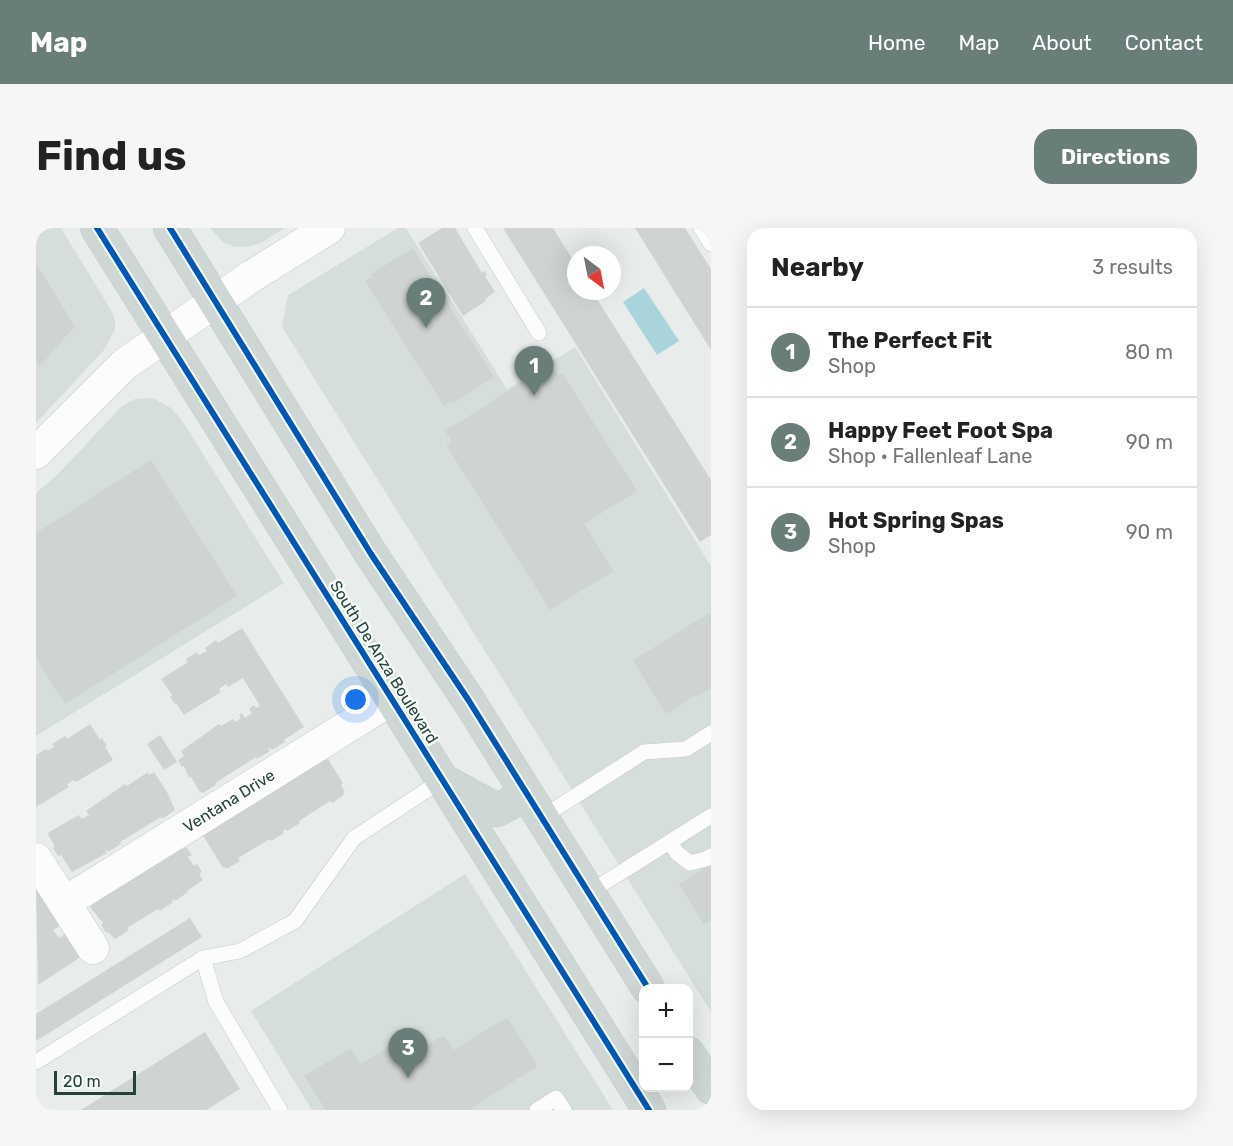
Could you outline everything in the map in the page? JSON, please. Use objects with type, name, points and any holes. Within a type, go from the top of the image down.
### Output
[{"type":"main road","name":"South De Anza Boulevard","points":[[97,228],[649,1110]]},
{"type":"main road","points":[[170,228],[371,554],[469,700],[645,984]]},
{"type":"main road","points":[[442,780],[497,810],[534,806]]},
{"type":"main road","points":[[693,1061],[711,1088]]},
{"type":"street","points":[[36,453],[125,364],[216,300],[329,228]]},
{"type":"street","name":"Ventana Drive","points":[[64,903],[392,699]]},
{"type":"street","points":[[36,859],[93,948]]},
{"type":"lane","points":[[475,228],[539,333]]},
{"type":"lane","points":[[701,228],[711,244]]},
{"type":"lane","points":[[534,806],[644,752],[686,749],[711,733]]},
{"type":"lane","points":[[36,1062],[202,958],[240,951],[295,921],[354,838],[442,780]]},
{"type":"lane","points":[[588,893],[711,816]]},
{"type":"lane","points":[[670,842],[677,853],[690,863],[706,860],[711,856]]},
{"type":"lane","points":[[202,958],[216,1002],[280,1110]]},
{"type":"lane","points":[[537,1110],[556,1098],[564,1110]]},
{"type":"shaded area","points":[[36,228],[61,228],[111,310],[115,320],[115,329],[104,350],[36,423]]},
{"type":"shaded area","points":[[210,228],[285,228],[259,244],[235,247],[223,242]]},
{"type":"shaded area","points":[[398,228],[406,228],[507,389],[575,347],[711,566],[711,1012],[282,327],[288,295]]},
{"type":"shaded area","points":[[153,398],[171,408],[181,419],[284,583],[36,736],[36,493],[57,475],[122,406],[135,399]]},
{"type":"shaded area","points":[[465,874],[613,1110],[312,1110],[251,1011]]},
{"type":"water","points":[[644,288],[679,341],[657,355],[623,302]]},
{"type":"building","points":[[442,228],[455,228],[482,273],[485,271],[487,275],[485,276],[495,292],[463,316],[418,243]]},
{"type":"building","points":[[503,228],[553,228],[567,251],[567,300],[598,300],[711,480],[711,535],[700,542]]},
{"type":"building","points":[[635,228],[685,228],[711,269],[711,350]]},
{"type":"building","points":[[413,248],[494,377],[452,404],[450,402],[444,406],[365,281],[372,277],[371,274]]},
{"type":"building","points":[[36,264],[75,326],[40,366],[36,362]]},
{"type":"building","points":[[551,364],[558,375],[562,373],[637,491],[584,524],[614,571],[550,610],[446,445],[452,442],[445,431]]},
{"type":"building","points":[[151,460],[237,596],[65,704],[36,658],[36,533]]},
{"type":"building","points":[[711,612],[711,688],[666,714],[633,660]]},
{"type":"building","points":[[242,628],[304,727],[284,740],[285,742],[272,750],[268,749],[270,751],[257,759],[256,757],[203,793],[191,777],[189,778],[184,766],[182,767],[178,760],[184,756],[181,751],[219,724],[221,726],[233,719],[235,722],[241,718],[239,715],[242,713],[245,718],[252,713],[249,709],[254,705],[256,708],[260,706],[243,678],[228,687],[226,684],[219,689],[221,692],[184,715],[170,697],[172,695],[161,679],[188,662],[186,659],[197,652],[199,655],[207,651],[205,648],[216,640],[218,643]]},
{"type":"building","points":[[90,724],[100,740],[102,738],[113,760],[76,782],[74,780],[67,784],[69,787],[36,807],[36,755],[54,747],[52,744],[65,736],[67,739]]},
{"type":"building","points":[[160,735],[177,762],[164,770],[147,744]]},
{"type":"building","points":[[324,758],[328,759],[343,783],[341,785],[345,792],[344,795],[332,803],[330,801],[287,831],[285,829],[284,833],[271,841],[270,839],[238,858],[240,861],[226,869],[223,868],[202,834]]},
{"type":"building","points":[[148,772],[149,775],[154,772],[175,810],[72,872],[61,855],[58,856],[53,848],[55,846],[49,832],[79,815],[82,819],[89,815],[86,811],[125,784],[127,786]]},
{"type":"building","points":[[182,847],[183,849],[186,847],[192,855],[188,857],[194,866],[197,864],[202,872],[199,874],[203,880],[175,901],[172,900],[173,902],[160,911],[158,909],[127,928],[129,930],[115,939],[108,932],[106,933],[101,924],[103,923],[90,907],[91,904]]},
{"type":"building","points":[[711,864],[711,921],[704,925],[679,884]]},
{"type":"building","points":[[39,888],[60,926],[53,930],[59,938],[65,934],[82,956],[38,985],[36,890]]},
{"type":"building","points":[[190,918],[202,937],[36,1041],[36,1014]]},
{"type":"building","points":[[504,1019],[509,1020],[536,1063],[536,1067],[469,1110],[326,1110],[304,1076],[349,1049],[352,1050],[360,1064],[395,1043],[399,1044],[407,1057],[442,1036],[454,1050]]},
{"type":"building","points":[[205,1032],[240,1089],[206,1110],[81,1110]]},
{"type":"cycle path","points":[[97,228],[649,1110]]},
{"type":"cycle path","points":[[170,228],[371,554],[469,701],[646,984]]},
{"type":"place","name":"Happy Feet Foot Spa","points":[[426,328]]},
{"type":"place","name":"The Perfect Fit","points":[[534,396]]},
{"type":"place","name":"Hot Spring Spas","points":[[408,1078]]}]
